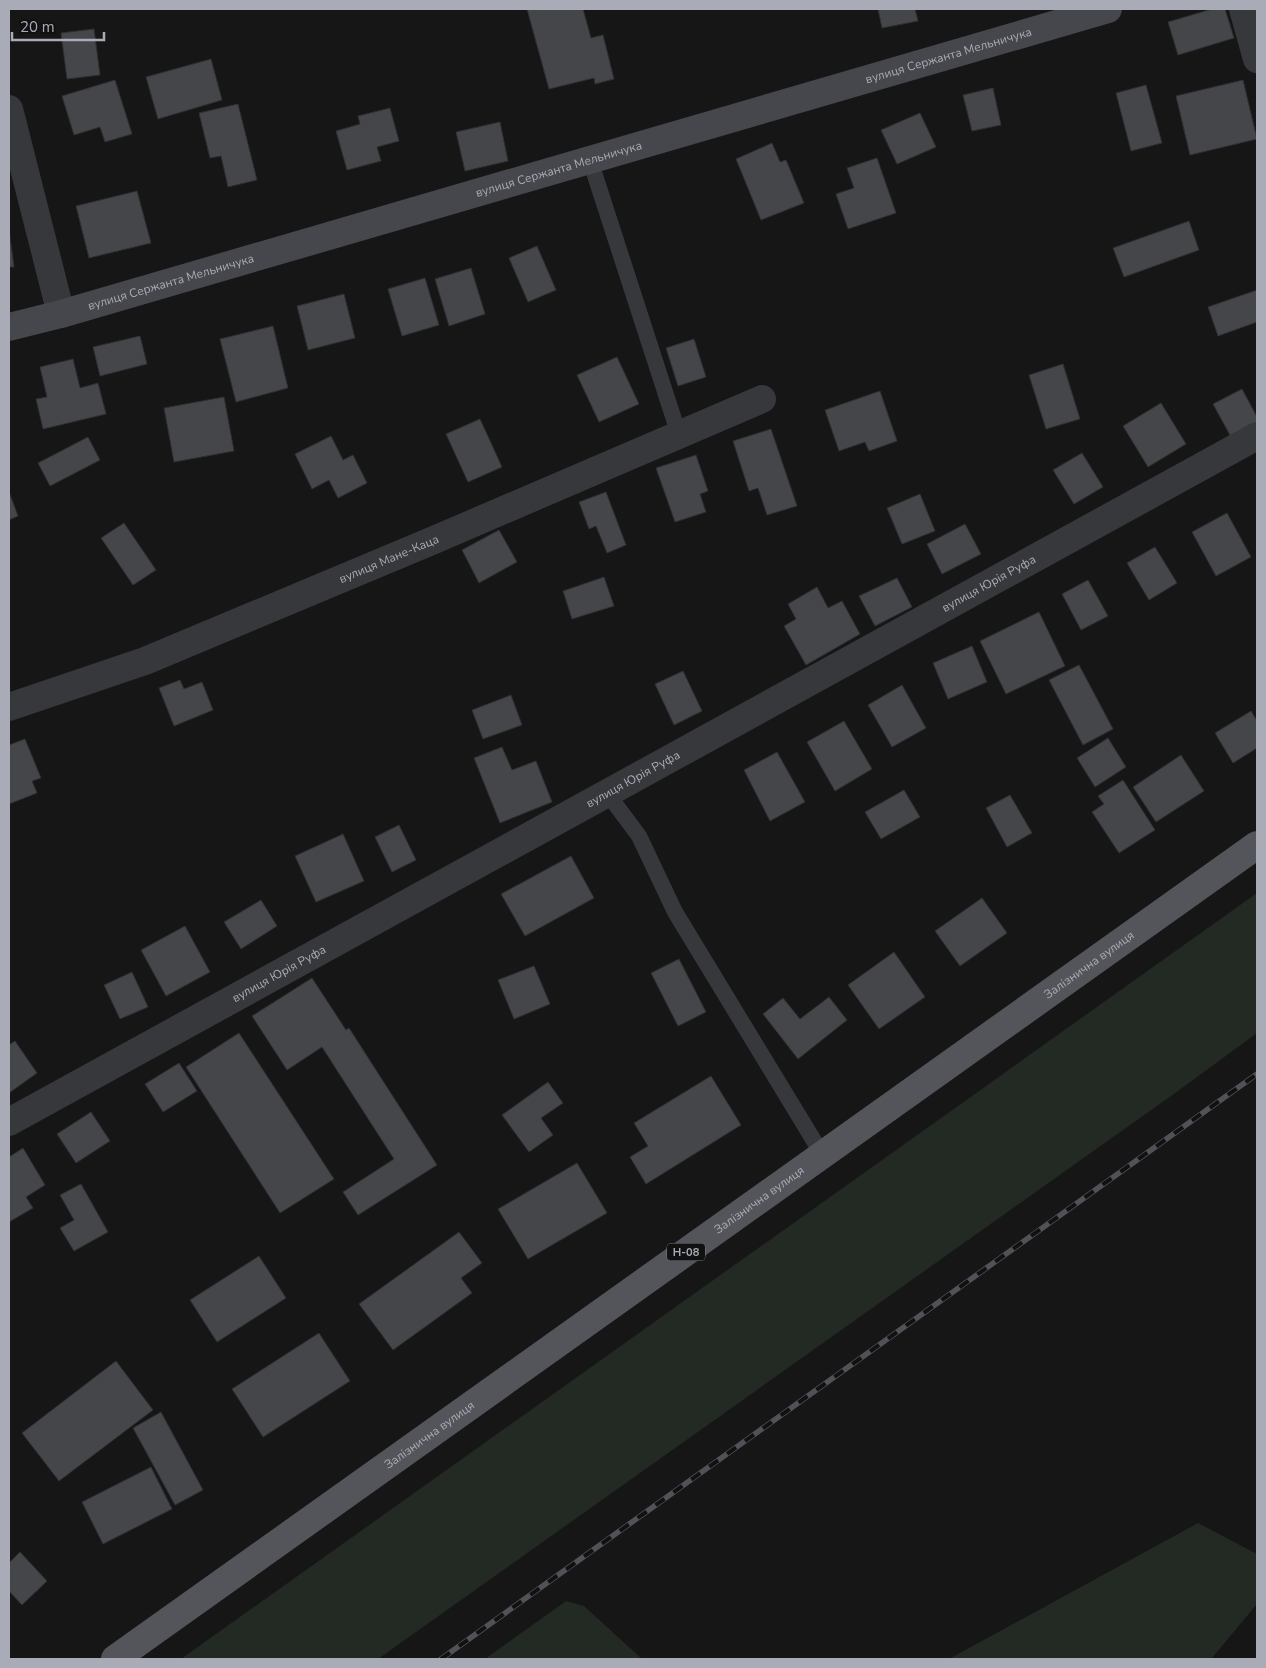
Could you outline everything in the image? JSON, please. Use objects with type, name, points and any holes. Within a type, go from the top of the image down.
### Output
[{"type":"main road","name":"Залізнична вулиця","points":[[115,1659],[1257,845]]},
{"type":"street","name":"вулиця Сержанта Мельничука","points":[[9,327],[60,314],[1108,9]]},
{"type":"street","points":[[1243,9],[1257,59]]},
{"type":"street","points":[[9,109],[60,314]]},
{"type":"street","name":"вулиця Мане-Каца","points":[[9,707],[145,661],[425,544],[762,398]]},
{"type":"street","name":"вулиця Юрія Руфа","points":[[9,1122],[1257,436]]},
{"type":"lane","points":[[590,160],[679,435]]},
{"type":"lane","points":[[607,793],[640,836],[674,912],[822,1154]]},
{"type":"shaded area","points":[[1257,893],[1257,1033],[1178,1091],[378,1659],[181,1659]]},
{"type":"shaded area","points":[[1198,1523],[1257,1554],[1257,1604],[1211,1659],[949,1659]]},
{"type":"shaded area","points":[[566,1601],[584,1606],[642,1659],[485,1659]]},
{"type":"building","points":[[527,9],[583,9],[591,38],[603,35],[614,79],[595,84],[594,78],[549,89]]},
{"type":"building","points":[[878,9],[915,9],[918,21],[882,28]]},
{"type":"building","points":[[1212,9],[1225,9],[1234,38],[1178,55],[1168,22]]},
{"type":"building","points":[[94,29],[100,75],[67,79],[61,33]]},
{"type":"building","points":[[211,59],[222,100],[158,119],[146,77]]},
{"type":"building","points":[[115,80],[132,134],[105,142],[100,127],[74,135],[62,96]]},
{"type":"building","points":[[1243,80],[1257,139],[1190,155],[1176,96]]},
{"type":"building","points":[[1146,85],[1162,143],[1131,151],[1116,93]]},
{"type":"building","points":[[993,88],[1001,125],[972,131],[963,95]]},
{"type":"building","points":[[238,104],[257,180],[228,187],[221,156],[210,158],[199,113]]},
{"type":"building","points":[[390,108],[399,141],[377,147],[381,161],[347,170],[336,131],[360,124],[358,116]]},
{"type":"building","points":[[920,113],[936,147],[897,164],[881,130]]},
{"type":"building","points":[[500,122],[508,161],[465,171],[456,132]]},
{"type":"building","points":[[772,143],[780,162],[786,160],[804,203],[761,220],[736,159]]},
{"type":"building","points":[[877,158],[896,213],[848,229],[836,194],[854,188],[847,168]]},
{"type":"building","points":[[137,191],[151,243],[89,258],[76,206]]},
{"type":"building","points":[[1189,221],[1199,250],[1124,277],[1113,248]]},
{"type":"building","points":[[9,229],[14,267],[9,267]]},
{"type":"building","points":[[537,246],[556,290],[528,302],[509,258]]},
{"type":"building","points":[[471,268],[485,314],[449,326],[435,279]]},
{"type":"building","points":[[425,278],[439,325],[402,336],[388,289]]},
{"type":"building","points":[[1257,290],[1257,322],[1218,336],[1208,307]]},
{"type":"building","points":[[344,294],[355,338],[308,350],[297,306]]},
{"type":"building","points":[[273,326],[288,388],[236,402],[220,339]]},
{"type":"building","points":[[140,336],[147,364],[100,376],[93,347]]},
{"type":"building","points":[[694,339],[706,377],[678,386],[666,348]]},
{"type":"building","points":[[617,357],[639,404],[599,422],[577,375]]},
{"type":"building","points":[[73,359],[80,388],[98,383],[106,414],[43,429],[36,399],[47,397],[40,367]]},
{"type":"building","points":[[1063,364],[1080,419],[1046,429],[1029,375]]},
{"type":"building","points":[[1242,389],[1257,417],[1257,423],[1231,437],[1213,404]]},
{"type":"building","points":[[880,391],[897,441],[869,451],[865,442],[839,451],[825,410]]},
{"type":"building","points":[[224,397],[234,451],[174,462],[164,408]]},
{"type":"building","points":[[1161,403],[1186,444],[1148,467],[1123,426]]},
{"type":"building","points":[[480,419],[502,467],[468,482],[446,434]]},
{"type":"building","points":[[771,429],[797,506],[767,515],[758,488],[749,491],[733,441]]},
{"type":"building","points":[[331,436],[343,460],[353,455],[367,483],[338,498],[329,480],[312,489],[295,454]]},
{"type":"building","points":[[88,437],[100,460],[50,486],[38,463]]},
{"type":"building","points":[[1082,453],[1103,487],[1074,504],[1053,470]]},
{"type":"building","points":[[696,455],[708,491],[700,494],[706,512],[675,522],[656,468]]},
{"type":"building","points":[[9,492],[18,516],[9,520]]},
{"type":"building","points":[[606,492],[626,545],[607,553],[596,526],[589,529],[579,502]]},
{"type":"building","points":[[920,494],[935,531],[902,544],[887,508]]},
{"type":"building","points":[[1227,513],[1251,557],[1216,576],[1192,532]]},
{"type":"building","points":[[124,523],[156,570],[133,585],[101,538]]},
{"type":"building","points":[[965,524],[981,554],[942,574],[927,544]]},
{"type":"building","points":[[499,530],[517,562],[479,583],[462,550]]},
{"type":"building","points":[[1155,547],[1177,583],[1149,600],[1127,563]]},
{"type":"building","points":[[604,577],[614,606],[572,619],[563,591]]},
{"type":"building","points":[[897,578],[912,607],[875,626],[859,596]]},
{"type":"building","points":[[1088,580],[1108,616],[1081,630],[1062,594]]},
{"type":"building","points":[[817,587],[828,608],[842,601],[860,634],[806,665],[784,626],[796,619],[788,604]]},
{"type":"building","points":[[1039,612],[1065,666],[1006,694],[980,641]]},
{"type":"building","points":[[972,646],[987,682],[948,699],[933,663]]},
{"type":"building","points":[[1079,665],[1113,729],[1083,745],[1049,680]]},
{"type":"building","points":[[683,671],[702,711],[674,725],[655,684]]},
{"type":"building","points":[[180,680],[184,689],[202,682],[213,710],[174,726],[159,688]]},
{"type":"building","points":[[902,685],[926,728],[892,747],[868,705]]},
{"type":"building","points":[[511,695],[522,725],[483,739],[472,710]]},
{"type":"building","points":[[1251,711],[1257,721],[1257,748],[1233,763],[1215,733]]},
{"type":"building","points":[[844,721],[872,769],[835,791],[807,742]]},
{"type":"building","points":[[1108,738],[1126,767],[1095,787],[1077,758]]},
{"type":"building","points":[[25,739],[41,778],[32,781],[37,793],[9,804],[9,745]]},
{"type":"building","points":[[502,747],[512,770],[536,761],[552,802],[500,823],[474,758]]},
{"type":"building","points":[[777,752],[805,802],[770,821],[744,770]]},
{"type":"building","points":[[1181,755],[1204,791],[1156,822],[1133,787]]},
{"type":"building","points":[[1123,780],[1155,830],[1119,853],[1092,812],[1104,804],[1098,796]]},
{"type":"building","points":[[904,790],[920,817],[881,839],[865,812]]},
{"type":"building","points":[[1010,795],[1032,833],[1007,847],[986,808]]},
{"type":"building","points":[[399,825],[416,860],[392,872],[375,837]]},
{"type":"building","points":[[343,834],[364,881],[316,902],[295,856]]},
{"type":"building","points":[[571,856],[594,898],[525,936],[501,894]]},
{"type":"building","points":[[982,898],[1007,933],[960,966],[935,931]]},
{"type":"building","points":[[261,900],[277,926],[241,949],[224,922]]},
{"type":"building","points":[[185,926],[210,972],[166,996],[141,950]]},
{"type":"building","points":[[894,952],[925,997],[879,1029],[848,985]]},
{"type":"building","points":[[679,959],[706,1012],[678,1026],[651,973]]},
{"type":"building","points":[[534,966],[550,1004],[514,1019],[498,980]]},
{"type":"building","points":[[132,972],[148,1007],[120,1019],[104,985]]},
{"type":"building","points":[[312,978],[346,1030],[349,1028],[437,1165],[358,1215],[343,1192],[394,1159],[322,1047],[287,1070],[252,1016]]},
{"type":"building","points":[[829,997],[847,1020],[798,1059],[763,1014],[783,998],[800,1019]]},
{"type":"building","points":[[239,1033],[334,1179],[280,1213],[186,1067]]},
{"type":"building","points":[[15,1041],[37,1073],[9,1093],[9,1045]]},
{"type":"building","points":[[179,1063],[197,1091],[163,1112],[145,1084]]},
{"type":"building","points":[[711,1076],[741,1125],[646,1184],[630,1157],[648,1146],[634,1123]]},
{"type":"building","points":[[548,1082],[563,1103],[541,1118],[553,1135],[529,1152],[502,1115]]},
{"type":"building","points":[[91,1112],[110,1141],[76,1163],[57,1134]]},
{"type":"building","points":[[23,1148],[45,1185],[26,1197],[33,1208],[9,1222],[9,1157]]},
{"type":"building","points":[[577,1163],[607,1213],[528,1259],[498,1209]]},
{"type":"building","points":[[81,1184],[108,1232],[74,1251],[60,1228],[74,1220],[60,1195]]},
{"type":"building","points":[[459,1232],[482,1263],[461,1278],[472,1293],[393,1350],[359,1304]]},
{"type":"building","points":[[259,1256],[286,1298],[217,1342],[190,1300]]},
{"type":"building","points":[[319,1333],[350,1381],[263,1437],[232,1389]]},
{"type":"building","points":[[116,1361],[153,1410],[59,1481],[22,1433]]},
{"type":"building","points":[[161,1412],[203,1490],[175,1505],[133,1428]]},
{"type":"building","points":[[151,1467],[172,1509],[103,1544],[82,1502]]},
{"type":"building","points":[[20,1552],[47,1581],[22,1605],[9,1591],[9,1563]]},
{"type":"railway","points":[[441,1659],[1257,1074]]}]
